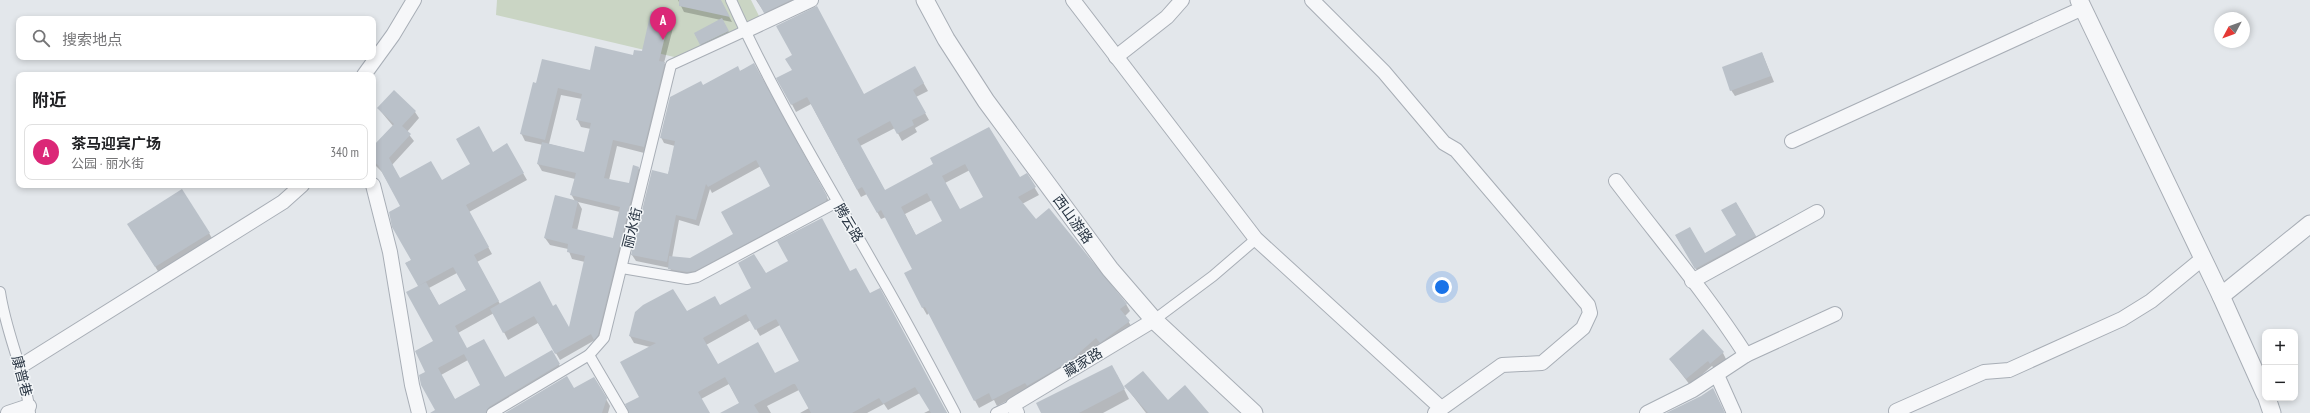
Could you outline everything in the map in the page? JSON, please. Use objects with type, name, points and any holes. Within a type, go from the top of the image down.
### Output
[{"type":"street","points":[[376,58],[393,35],[414,0]]},
{"type":"street","name":"腾云路","points":[[731,0],[745,31],[837,202],[878,272],[955,413]]},
{"type":"street","points":[[745,31],[811,0]]},
{"type":"street","name":"西山游路","points":[[925,0],[946,39],[986,101],[1110,269],[1154,320],[1254,413]]},
{"type":"street","points":[[1073,0],[1256,239],[1438,411],[1502,365],[1542,363],[1583,328],[1590,313],[1588,306],[1456,150],[1444,143],[1384,72],[1312,0]]},
{"type":"street","points":[[1116,56],[1167,17],[1182,0]]},
{"type":"street","points":[[1792,141],[2081,4],[2221,296],[2262,387]]},
{"type":"street","name":"丽水街","points":[[492,413],[589,355],[604,338],[671,65],[745,31]]},
{"type":"street","points":[[366,72],[375,60]]},
{"type":"street","points":[[1616,181],[1692,281],[1717,309],[1746,355]]},
{"type":"street","points":[[21,366],[283,202],[299,188]]},
{"type":"street","points":[[374,188],[390,252],[412,386],[419,413]]},
{"type":"street","points":[[622,268],[687,279],[697,277],[837,202]]},
{"type":"street","points":[[1692,281],[1817,212]]},
{"type":"street","points":[[2221,296],[2310,224]]},
{"type":"street","points":[[1154,320],[1213,276],[1256,239]]},
{"type":"street","points":[[1896,411],[1984,372],[2009,370],[2122,319],[2151,301],[2202,259]]},
{"type":"street","name":"康普巷","points":[[0,292],[9,336],[21,366],[30,409]]},
{"type":"street","points":[[1648,413],[1693,390],[1746,355],[1835,314]]},
{"type":"street","name":"藏家路","points":[[1015,409],[1154,320]]},
{"type":"street","points":[[589,355],[623,413]]},
{"type":"street","points":[[1717,375],[1734,413]]},
{"type":"street","points":[[2267,401],[2272,413]]},
{"type":"street","points":[[8,413],[30,409]]},
{"type":"street","points":[[996,413],[1015,409]]},
{"type":"green space","points":[[497,0],[751,0],[761,20],[687,60],[496,15]]},
{"type":"building","points":[[679,0],[721,0],[730,17],[679,6]]},
{"type":"building","points":[[757,0],[791,0],[764,13]]},
{"type":"building","points":[[817,6],[864,94],[915,66],[924,83],[913,90],[926,113],[912,120],[914,125],[897,134],[890,121],[857,139],[885,190],[933,164],[930,158],[989,127],[1020,177],[1027,173],[1036,187],[1018,197],[1036,219],[1049,208],[1127,304],[1120,309],[1130,321],[1100,343],[1096,338],[1070,361],[1027,386],[1025,383],[992,400],[989,393],[974,401],[925,307],[922,308],[904,273],[912,269],[881,210],[877,213],[862,187],[857,190],[807,97],[791,105],[776,78],[792,70],[785,59],[792,55],[776,26]],"holes":[[[965,164],[983,197],[960,209],[942,176]],[[927,193],[942,221],[916,235],[901,207]]]},
{"type":"building","points":[[651,11],[670,16],[659,61],[665,62],[644,147],[613,140],[604,178],[629,183],[633,165],[639,167],[598,335],[594,340],[591,334],[555,354],[534,316],[503,333],[490,309],[540,281],[553,306],[556,304],[569,327],[585,256],[567,252],[568,244],[544,238],[555,195],[578,201],[572,228],[613,238],[620,207],[570,195],[576,173],[537,164],[542,142],[584,152],[591,123],[576,120],[582,94],[558,88],[545,140],[520,134],[533,82],[536,83],[542,59],[590,70],[595,46],[633,55],[634,50],[642,51]]},
{"type":"building","points":[[722,18],[729,31],[700,45],[694,33]]},
{"type":"building","points":[[1762,52],[1771,76],[1730,91],[1722,67]]},
{"type":"building","points":[[754,63],[827,196],[826,201],[695,271],[687,272],[668,269],[669,256],[690,258],[733,234],[721,212],[770,186],[756,160],[708,187],[706,184],[696,220],[676,215],[667,262],[631,255],[652,170],[668,174],[675,141],[660,138],[670,97],[701,81],[703,85],[738,66],[740,71]]},
{"type":"building","points":[[394,90],[416,111],[402,126],[411,134],[389,158],[400,178],[431,161],[442,180],[470,164],[456,139],[479,126],[493,152],[507,143],[524,173],[466,205],[489,247],[474,255],[499,301],[455,326],[467,348],[484,339],[505,377],[552,350],[560,364],[489,407],[486,413],[430,413],[435,410],[421,385],[419,375],[425,372],[415,351],[433,341],[406,292],[418,286],[405,263],[411,260],[392,227],[389,212],[400,206],[376,163],[376,143],[394,124],[377,108]],"holes":[[[453,267],[466,290],[439,305],[426,282],[418,286]],[[464,354],[480,385],[455,399],[438,368]]]},
{"type":"building","points":[[182,189],[210,233],[155,267],[127,224]]},
{"type":"building","points":[[1736,202],[1756,236],[1695,269],[1675,235],[1690,227],[1705,253],[1736,235],[1721,210]]},
{"type":"building","points":[[822,218],[850,271],[856,268],[870,293],[880,288],[947,413],[931,413],[915,387],[883,404],[879,398],[852,413],[811,413],[795,384],[793,384],[754,405],[759,413],[720,413],[739,403],[725,377],[698,392],[710,413],[629,413],[625,404],[639,397],[620,362],[656,343],[629,336],[635,312],[643,305],[673,289],[687,311],[715,296],[720,305],[751,288],[738,263],[754,254],[766,273],[788,261],[777,241]],"holes":[[[746,314],[755,330],[776,319],[799,361],[775,373],[758,342],[718,364],[703,338]]]},
{"type":"building","points":[[1703,329],[1724,352],[1710,364],[1708,361],[1686,379],[1669,359]]},
{"type":"building","points":[[1112,365],[1125,389],[1079,413],[1041,413],[1036,403]]},
{"type":"building","points":[[1143,371],[1168,400],[1185,385],[1209,413],[1148,413],[1124,386]]},
{"type":"building","points":[[567,376],[574,388],[594,377],[607,398],[602,413],[505,413]]},
{"type":"building","points":[[1713,388],[1725,413],[1666,413],[1701,396]]},
{"type":"place","name":"茶马迎宾广场","points":[[663,40]]}]
